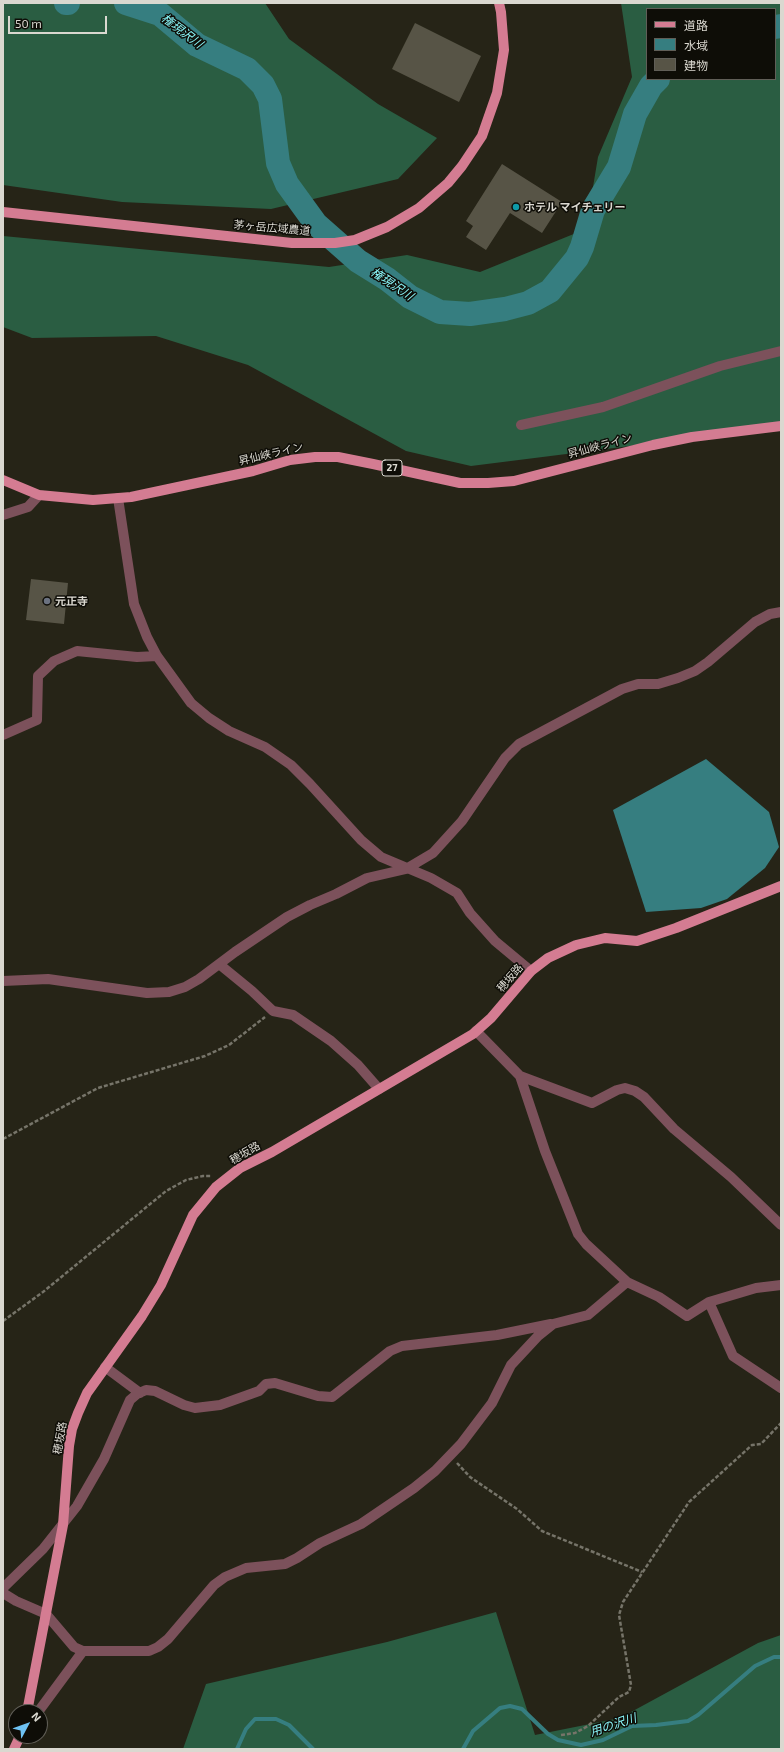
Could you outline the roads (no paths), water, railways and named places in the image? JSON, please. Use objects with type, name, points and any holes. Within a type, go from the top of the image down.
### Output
[{"type":"main road","name":"茅ヶ岳広域農道","points":[[3,212],[292,243],[335,243],[355,240],[387,227],[419,208],[448,183],[462,166],[482,136],[497,93],[504,50],[499,3]]},
{"type":"main road","name":"昇仙峡ライン","points":[[3,480],[39,495],[93,500],[131,497],[253,471],[290,460],[315,457],[338,457],[460,483],[508,482],[653,445],[700,436],[781,426]]},
{"type":"main road","name":"穂坂路","points":[[29,1704],[63,1525],[69,1446],[72,1430],[87,1393],[142,1316],[161,1285],[193,1215],[216,1187],[240,1168],[272,1152],[457,1044],[491,1018],[531,971],[548,958],[576,945],[605,938],[637,941],[676,928],[781,886]]},
{"type":"street","points":[[521,425],[603,407],[720,366],[781,351]]},
{"type":"street","points":[[3,515],[28,506],[39,495]]},
{"type":"street","points":[[118,498],[134,604],[147,637],[157,656],[191,703],[209,718],[229,730],[265,747],[291,766],[310,784],[361,840],[381,857],[431,878],[457,893],[470,913],[495,941],[531,971]]},
{"type":"street","points":[[3,981],[48,979],[147,993],[169,992],[189,984],[287,917],[367,878],[406,868],[433,853],[462,821],[505,758],[519,744],[622,689],[638,684],[658,684],[695,671],[708,662],[755,622],[770,614],[781,612]]},
{"type":"street","points":[[3,735],[37,720],[38,676],[54,661],[77,651],[137,657],[157,656]]},
{"type":"street","points":[[219,964],[252,991],[273,1011],[293,1015],[331,1041],[358,1065],[379,1089]]},
{"type":"street","points":[[476,1030],[520,1076],[545,1151],[578,1234],[586,1244],[628,1282],[659,1297],[687,1316],[709,1302],[756,1288],[781,1285]]},
{"type":"street","points":[[520,1076],[592,1103],[617,1090],[625,1088],[644,1096],[674,1129],[731,1177],[781,1225]]},
{"type":"street","points":[[3,1588],[43,1549],[78,1506],[118,1431],[130,1400],[146,1390],[155,1391],[184,1406],[195,1408],[220,1405],[237,1400],[259,1391],[266,1384],[271,1383],[318,1396],[332,1398],[390,1351],[402,1346],[497,1335],[553,1324],[588,1315],[628,1282]]},
{"type":"street","points":[[709,1302],[733,1356],[781,1388]]},
{"type":"street","points":[[3,1593],[16,1601],[46,1614],[74,1647],[83,1651],[149,1651],[158,1647],[168,1640],[214,1585],[225,1577],[246,1568],[285,1564],[297,1558],[320,1543],[361,1524],[414,1488],[435,1471],[461,1444],[492,1403],[511,1365],[538,1336],[553,1324]]},
{"type":"street","points":[[105,1367],[140,1393]]},
{"type":"street","points":[[44,1704],[83,1651]]},
{"type":"water","points":[[706,759],[769,812],[779,847],[765,868],[727,899],[701,908],[646,912],[613,810]]},
{"type":"waterway","name":"権現沢川","points":[[126,3],[160,14],[197,45],[247,69],[263,85],[270,99],[278,163],[287,184],[316,224],[358,261],[387,279],[410,297],[440,312],[470,314],[505,309],[528,303],[550,291],[577,258],[582,247],[593,210],[619,167],[635,114],[651,86],[657,80]]},
{"type":"waterway","name":"権現沢川","points":[[776,27],[781,26]]},
{"type":"waterway","name":"用の沢川","points":[[463,1749],[473,1731],[500,1708],[510,1706],[522,1709],[548,1734],[558,1740],[581,1745],[603,1740],[632,1726],[688,1721],[698,1715],[755,1666],[774,1657],[781,1657]]},
{"type":"waterway","name":"用の沢川","points":[[237,1749],[246,1729],[255,1719],[276,1719],[289,1725],[313,1749]]},
{"type":"place","name":"ホテル マイチェリー","points":[[516,207]]},
{"type":"place","name":"元正寺","points":[[47,601]]}]
